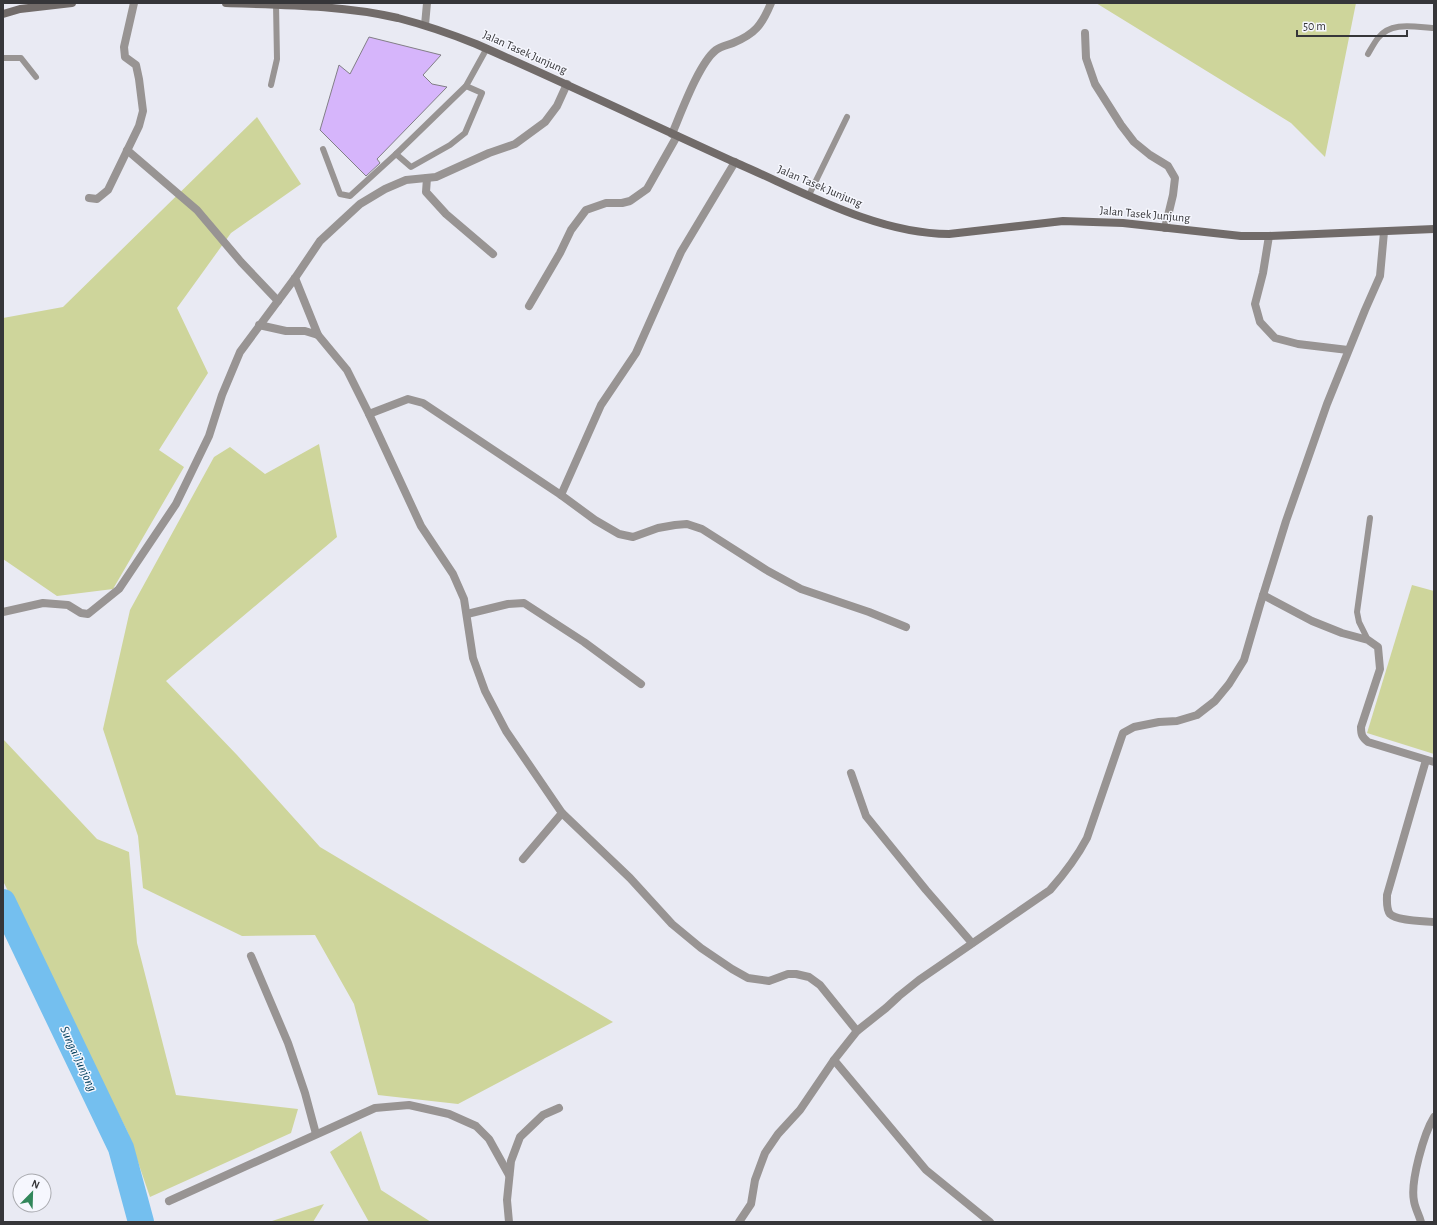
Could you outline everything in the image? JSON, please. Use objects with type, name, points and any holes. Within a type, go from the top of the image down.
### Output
[{"type":"main road","points":[[3,14],[20,9],[72,3]]},
{"type":"main road","name":"Jalan Tasek Junjung","points":[[226,3],[320,5],[390,17],[425,25],[487,48],[809,195],[883,224],[931,234],[956,233],[1063,221],[1123,223],[1241,236],[1434,229]]},
{"type":"street","points":[[89,198],[97,199],[108,190],[139,126],[143,111],[136,65],[125,57],[124,47],[134,3]]},
{"type":"street","points":[[425,25],[426,3]]},
{"type":"street","points":[[529,306],[560,254],[571,230],[586,210],[606,203],[622,203],[630,201],[646,189],[675,135],[693,85],[706,62],[716,50],[751,35],[765,19],[771,3]]},
{"type":"street","points":[[1085,33],[1086,58],[1095,84],[1121,125],[1134,142],[1150,155],[1168,166],[1175,178],[1173,195],[1165,228]]},
{"type":"street","points":[[3,612],[43,603],[68,605],[81,613],[88,614],[119,589],[176,504],[209,436],[222,395],[240,352],[295,278],[320,241],[360,204],[385,189],[406,180],[436,177],[489,153],[515,144],[531,134],[545,122],[557,106],[567,84]]},
{"type":"street","points":[[127,150],[197,210],[241,262],[278,301]]},
{"type":"street","points":[[561,495],[600,405],[636,353],[681,252],[735,162]]},
{"type":"street","points":[[426,178],[426,192],[446,214],[493,254]]},
{"type":"street","points":[[739,1222],[750,1204],[755,1180],[765,1153],[778,1134],[800,1110],[834,1060],[857,1031],[919,980],[1050,890],[1066,872],[1087,838],[1123,733],[1134,727],[1159,722],[1177,721],[1197,714],[1215,701],[1229,684],[1244,660],[1286,521],[1324,411],[1348,350],[1380,276],[1384,232]]},
{"type":"street","points":[[1269,236],[1263,273],[1255,304],[1260,322],[1275,338],[1298,344],[1348,350]]},
{"type":"street","points":[[295,278],[318,335],[347,370],[421,526],[453,574],[464,599],[473,658],[485,691],[506,731],[562,813],[630,878],[672,924],[701,948],[748,978],[769,981],[788,974],[809,977],[820,985],[857,1031]]},
{"type":"street","points":[[259,325],[286,331],[305,331],[318,335]]},
{"type":"street","points":[[369,414],[408,399],[423,403],[561,495],[595,520],[619,534],[633,537],[658,528],[687,524],[702,529],[768,571],[801,589],[906,626]]},
{"type":"street","points":[[1263,595],[1312,622],[1342,633],[1368,640],[1378,647],[1380,668],[1361,727],[1363,738],[1368,742],[1430,761],[1387,895],[1388,909],[1391,914],[1397,918],[1434,922]]},
{"type":"street","points":[[467,614],[508,604],[524,603],[584,642],[641,684]]},
{"type":"street","points":[[851,773],[866,816],[926,890],[972,943]]},
{"type":"street","points":[[523,859],[562,813]]},
{"type":"street","points":[[251,956],[288,1043],[305,1093],[316,1134]]},
{"type":"street","points":[[834,1060],[926,1170],[990,1222]]},
{"type":"street","points":[[169,1201],[375,1108],[409,1105],[449,1114],[476,1126],[489,1139],[509,1175]]},
{"type":"street","points":[[509,1222],[507,1200],[509,1175],[511,1161],[520,1137],[543,1116],[559,1108]]},
{"type":"street","points":[[1421,1222],[1414,1200],[1414,1178],[1421,1151],[1434,1117]]},
{"type":"lane","points":[[271,85],[277,59],[276,4]]},
{"type":"lane","points":[[1368,54],[1378,37],[1388,29],[1404,26],[1434,28]]},
{"type":"lane","points":[[323,149],[340,194],[350,196],[466,86],[487,48]]},
{"type":"lane","points":[[3,58],[21,58],[36,77]]},
{"type":"lane","points":[[396,154],[411,167],[450,145],[465,133],[482,93],[466,86]]},
{"type":"lane","points":[[809,195],[847,117]]},
{"type":"lane","points":[[1368,640],[1359,622],[1357,612],[1370,518]]},
{"type":"green space","points":[[1096,3],[1356,3],[1325,157],[1291,123]]},
{"type":"green space","points":[[257,117],[301,184],[231,233],[177,308],[208,373],[159,450],[184,467],[113,589],[57,596],[3,559],[3,318],[63,307]]},
{"type":"green space","points":[[319,444],[337,537],[166,681],[237,755],[320,847],[613,1022],[458,1104],[378,1095],[354,1004],[315,935],[242,936],[143,888],[138,836],[103,729],[130,610],[214,457],[230,447],[265,474]]},
{"type":"green space","points":[[1412,585],[1434,591],[1434,754],[1367,733]]},
{"type":"green space","points":[[3,739],[97,839],[129,852],[137,943],[176,1095],[298,1109],[291,1133],[150,1197],[128,1133],[3,881]]},
{"type":"green space","points":[[361,1131],[381,1190],[431,1222],[369,1222],[330,1152]]},
{"type":"green space","points":[[324,1204],[313,1222],[269,1222]]},
{"type":"building","points":[[369,37],[441,55],[423,75],[432,84],[447,87],[377,159],[380,163],[366,176],[320,130],[339,65],[350,74]]},
{"type":"waterway","name":"Sungai Junjong","points":[[3,902],[121,1148],[141,1222]]}]
